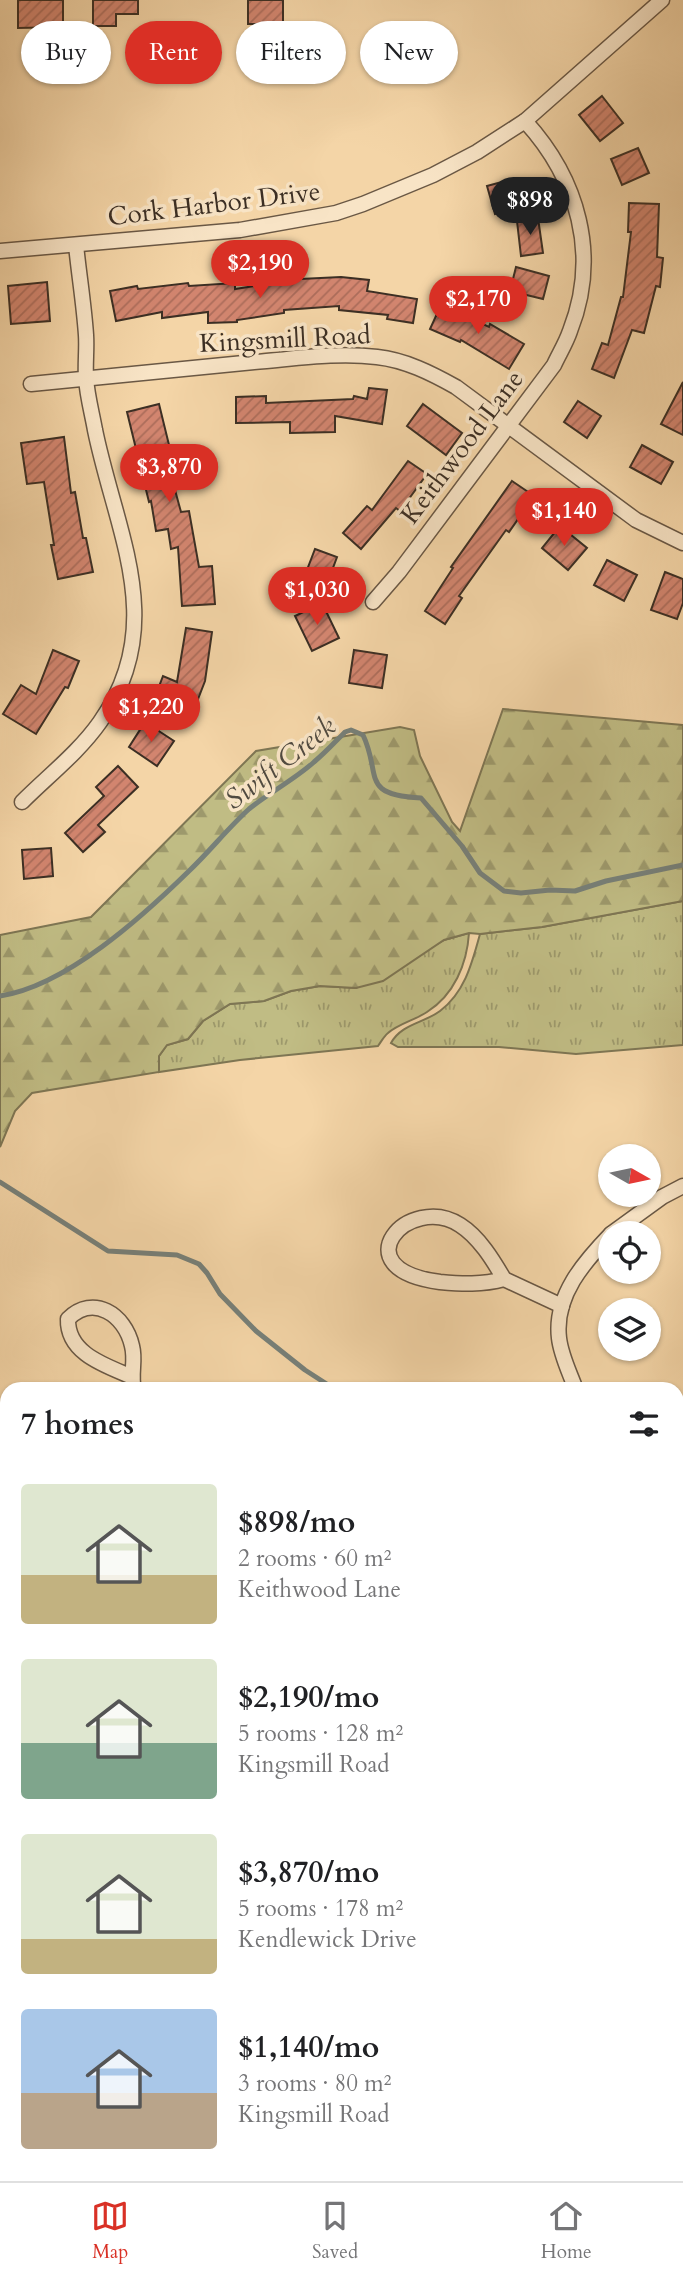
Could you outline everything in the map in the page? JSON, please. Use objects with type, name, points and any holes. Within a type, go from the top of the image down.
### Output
[{"type":"street","name":"Cork Harbor Drive","points":[[0,251],[240,230],[336,213],[363,204],[433,175],[477,152],[524,121],[662,0]]},
{"type":"street","name":"Keithwood Lane","points":[[373,602],[399,572],[509,427],[554,365],[571,330],[583,270],[580,219],[563,172],[524,121]]},
{"type":"street","points":[[22,802],[99,724],[121,683],[135,633],[135,600],[128,554],[104,470],[86,379],[86,335],[76,245]]},
{"type":"street","name":"Kingsmill Road","points":[[31,384],[345,355],[378,357],[404,363],[456,387],[636,520],[683,543]]},
{"type":"street","points":[[629,1221],[662,1197],[683,1186]]},
{"type":"street","points":[[504,1279],[487,1284],[464,1284],[419,1278],[394,1265],[389,1254],[389,1243],[396,1230],[407,1223],[434,1218],[459,1224],[490,1256],[504,1279],[562,1306]]},
{"type":"street","points":[[573,1382],[559,1336],[562,1306],[576,1275],[598,1249]]},
{"type":"street","points":[[130,1382],[78,1348],[68,1329],[68,1320],[78,1310],[94,1306],[109,1312],[120,1322],[132,1346],[132,1382]]},
{"type":"green space","points":[[503,709],[683,725],[683,901],[542,927],[469,933],[444,940],[383,981],[356,988],[320,986],[291,991],[264,1001],[230,1004],[203,1021],[188,1039],[167,1045],[159,1056],[159,1072],[32,1093],[15,1111],[0,1147],[0,935],[91,917],[256,751],[400,727],[414,730],[420,756],[452,822],[460,831]]},
{"type":"green space","points":[[683,901],[683,1045],[576,1054],[499,1047],[398,1047],[391,1043],[407,1028],[440,1011],[456,995],[474,956],[480,934],[542,927]]},
{"type":"green space","points":[[469,933],[462,967],[445,997],[427,1012],[392,1030],[378,1046],[240,1060],[159,1072],[159,1056],[167,1045],[188,1039],[203,1021],[230,1004],[264,1001],[291,991],[320,986],[356,988],[444,940]]},
{"type":"building","points":[[18,0],[63,0],[63,21],[21,21],[21,28],[18,28]]},
{"type":"building","points":[[93,0],[138,0],[138,14],[116,14],[116,26],[111,26],[111,21],[93,21]]},
{"type":"building","points":[[248,0],[283,0],[283,21],[248,21]]},
{"type":"building","points":[[602,96],[623,123],[600,141],[579,115]]},
{"type":"building","points":[[638,148],[649,173],[622,185],[611,159]]},
{"type":"building","points":[[513,179],[521,207],[495,214],[487,186]]},
{"type":"building","points":[[629,203],[659,204],[657,257],[663,258],[660,287],[656,286],[644,333],[632,330],[614,378],[592,369],[602,343],[608,345],[623,297],[631,232],[628,232]]},
{"type":"building","points":[[538,218],[543,253],[521,256],[517,221]]},
{"type":"building","points":[[516,267],[549,276],[543,299],[510,291]]},
{"type":"building","points":[[341,277],[369,280],[367,291],[417,299],[413,323],[387,319],[388,315],[339,310],[339,306],[284,310],[284,313],[237,322],[208,323],[208,312],[162,318],[162,312],[116,321],[110,291],[137,286],[138,289],[188,283],[189,286],[235,283],[235,289],[300,279]]},
{"type":"building","points":[[47,282],[50,321],[11,324],[8,286]]},
{"type":"building","points":[[441,305],[489,327],[490,324],[524,344],[509,369],[461,340],[460,342],[430,329]]},
{"type":"building","points":[[683,382],[683,435],[661,424]]},
{"type":"building","points":[[369,388],[387,390],[382,424],[335,416],[335,432],[290,433],[290,422],[236,423],[236,397],[266,396],[266,403],[353,399],[354,396],[367,399]]},
{"type":"building","points":[[578,401],[601,416],[587,438],[564,422]]},
{"type":"building","points":[[159,404],[169,445],[163,446],[181,512],[189,511],[199,567],[212,566],[215,604],[182,606],[178,547],[171,549],[168,529],[156,531],[151,501],[149,502],[127,412]]},
{"type":"building","points":[[423,404],[462,433],[446,455],[407,426]]},
{"type":"building","points":[[64,437],[71,493],[75,492],[83,538],[86,538],[93,572],[58,579],[44,482],[27,484],[21,443]]},
{"type":"building","points":[[642,445],[673,462],[661,484],[630,467]]},
{"type":"building","points":[[408,461],[427,474],[400,511],[396,508],[361,549],[343,533],[367,506],[372,510]]},
{"type":"building","points":[[512,481],[534,496],[459,596],[462,598],[445,624],[425,611],[453,568],[451,567]]},
{"type":"building","points":[[560,526],[587,548],[568,570],[542,548]]},
{"type":"building","points":[[315,549],[337,557],[324,592],[302,583]]},
{"type":"building","points":[[607,560],[637,575],[624,601],[594,585]]},
{"type":"building","points":[[665,572],[683,579],[683,603],[677,619],[651,610]]},
{"type":"building","points":[[322,603],[339,638],[312,651],[295,616]]},
{"type":"building","points":[[186,628],[212,632],[205,681],[193,712],[178,706],[175,713],[152,705],[163,676],[177,682]]},
{"type":"building","points":[[53,650],[79,661],[68,688],[65,687],[36,734],[3,714],[21,685],[36,694]]},
{"type":"building","points":[[354,650],[387,655],[382,688],[349,683]]},
{"type":"building","points":[[145,722],[174,741],[157,766],[129,747]]},
{"type":"building","points":[[118,766],[138,787],[98,825],[105,832],[83,852],[65,833],[104,796],[96,787]]},
{"type":"building","points":[[51,848],[53,876],[24,879],[22,850]]},
{"type":"waterway","name":"Swift Creek","points":[[0,996],[25,990],[51,979],[102,947],[170,889],[249,809],[306,768],[345,732],[351,730],[363,735],[380,787],[388,793],[421,798],[462,846],[480,873],[504,891],[575,891],[606,881],[683,865]]},
{"type":"waterway","points":[[0,1182],[108,1251],[177,1255],[199,1264],[220,1294],[256,1331],[324,1382]]}]
